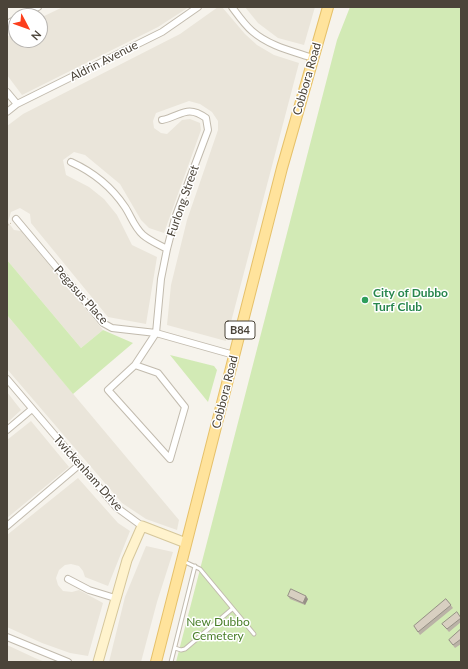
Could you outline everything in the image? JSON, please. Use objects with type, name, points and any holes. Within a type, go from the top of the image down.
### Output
[{"type":"main road","name":"Cobbora Road","points":[[156,662],[280,175],[328,7]]},
{"type":"street","name":"Aldrin Avenue","points":[[7,112],[17,104],[162,32],[198,7]]},
{"type":"street","points":[[232,7],[251,30],[262,39],[276,46],[313,58]]},
{"type":"street","points":[[7,92],[17,104]]},
{"type":"street","name":"Furlong Street","points":[[156,333],[161,279],[167,249],[175,218],[208,130],[206,118],[189,110],[162,120]]},
{"type":"street","points":[[71,162],[98,177],[117,196],[125,207],[134,225],[144,236],[167,249]]},
{"type":"street","name":"Pegasus Place","points":[[16,219],[103,323],[112,328],[156,333],[234,355]]},
{"type":"street","points":[[135,365],[158,373],[185,407],[170,459],[108,390],[135,365],[156,333]]},
{"type":"street","name":"Twickenham Drive","points":[[7,379],[116,508],[142,526],[186,543]]},
{"type":"street","points":[[7,430],[32,409]]},
{"type":"street","points":[[7,526],[79,466]]},
{"type":"street","points":[[98,662],[127,560],[142,526]]},
{"type":"street","points":[[68,579],[89,590],[115,598]]},
{"type":"street","points":[[7,637],[68,662]]},
{"type":"lane","points":[[181,560],[200,569],[254,634]]},
{"type":"lane","points":[[171,662],[195,566]]},
{"type":"lane","points":[[175,648],[181,650],[185,649],[232,609]]},
{"type":"shaded area","points":[[63,7],[189,7],[158,27],[22,95],[7,75],[7,37],[8,36],[8,48],[48,48],[48,14]]},
{"type":"shaded area","points":[[218,7],[222,7],[245,34],[257,45],[274,55],[299,63],[226,341],[167,325],[171,285],[187,220],[218,130],[218,121],[212,112],[200,104],[189,101],[156,113],[153,121],[154,128],[161,133],[167,134],[182,120],[190,119],[200,123],[201,130],[164,233],[149,228],[141,220],[120,184],[85,155],[74,152],[63,160],[66,175],[89,187],[104,199],[117,215],[132,245],[157,257],[146,324],[108,317],[31,223],[30,214],[20,208],[11,212],[8,222],[14,230],[21,231],[103,330],[81,348],[7,260],[7,126],[23,114],[180,34]]},
{"type":"shaded area","points":[[245,7],[315,7],[304,45],[278,38],[258,23]]},
{"type":"shaded area","points":[[7,315],[179,520],[177,530],[146,519],[122,503],[7,369]]},
{"type":"shaded area","points":[[7,392],[21,410],[7,423]]},
{"type":"shaded area","points":[[31,421],[69,467],[7,518],[7,440]]},
{"type":"shaded area","points":[[78,478],[118,523],[130,531],[108,586],[85,577],[79,566],[71,564],[65,565],[59,570],[56,578],[58,585],[63,591],[72,592],[79,590],[103,603],[88,656],[70,653],[42,643],[7,627],[7,535]]},
{"type":"shaded area","points":[[146,546],[173,552],[157,602],[141,662],[109,662],[125,597]]},
{"type":"shaded area","points":[[7,645],[35,658],[45,662],[7,662]]},
{"type":"green space","name":"City of Dubbo Turf Club","points":[[350,7],[461,7],[461,662],[176,662],[337,40]]},
{"type":"green space","points":[[7,260],[81,348],[103,330],[133,343],[73,394],[7,315]]},
{"type":"green space","points":[[170,355],[214,366],[217,370],[208,402]]},
{"type":"building","points":[[291,589],[306,596],[303,603],[288,596]]},
{"type":"building","points":[[446,599],[451,605],[418,632],[414,626]]},
{"type":"building","points":[[457,612],[461,618],[447,629],[442,624]]},
{"type":"building","points":[[461,629],[461,639],[453,645],[449,640]]},
{"type":"place","name":"City of Dubbo Turf Club","points":[[365,300]]},
{"type":"park label","name":"New Dubbo Cemetery","points":[[218,629]]}]
